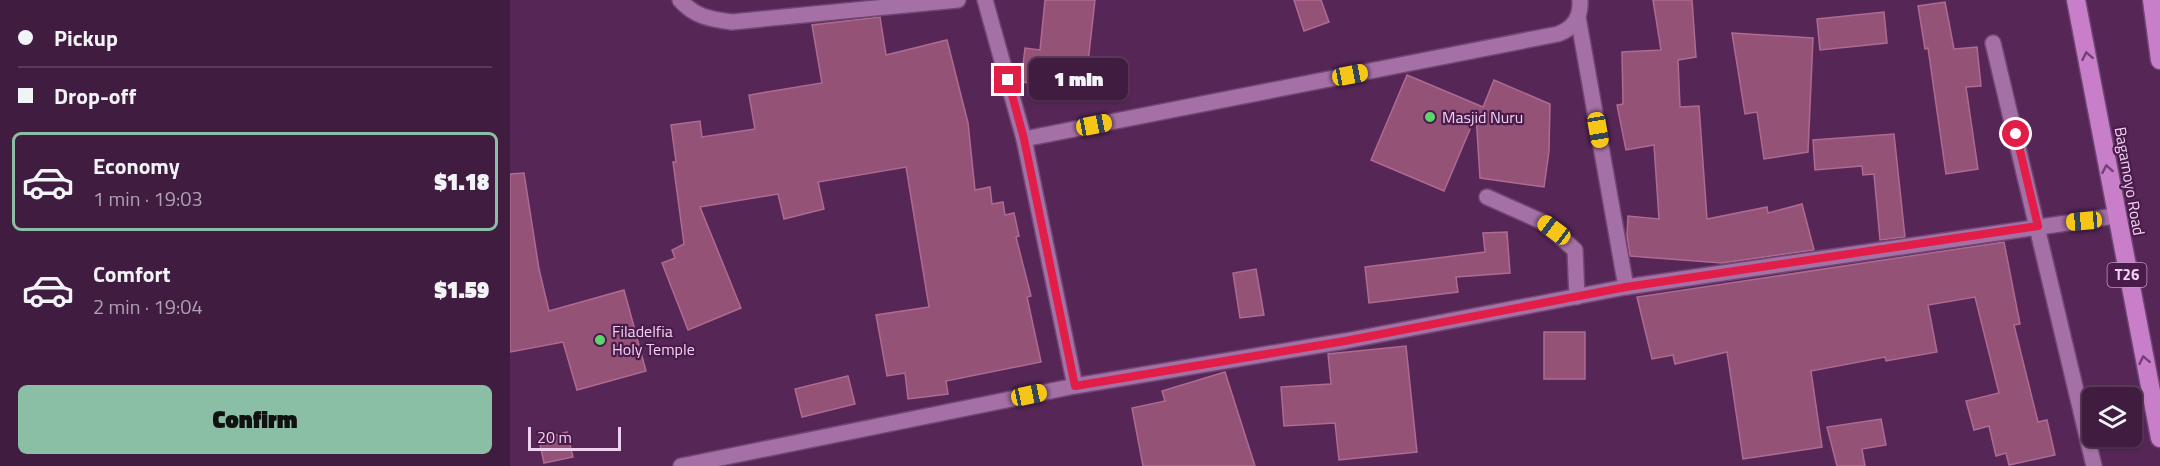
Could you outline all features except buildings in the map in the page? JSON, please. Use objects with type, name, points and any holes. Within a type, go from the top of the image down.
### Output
[{"type":"highway","name":"Bagamoyo Road","points":[[2076,0],[2115,216],[2160,438]]},
{"type":"highway","points":[[2152,0],[2160,60]]},
{"type":"street","points":[[680,0],[691,12],[708,19],[732,22],[958,0]]},
{"type":"street","points":[[985,0],[1024,139],[1075,386]]},
{"type":"street","points":[[1580,0],[1578,17],[1626,287]]},
{"type":"street","points":[[1024,139],[1558,34],[1567,31],[1578,17]]},
{"type":"street","points":[[1993,43],[2094,466]]},
{"type":"street","points":[[1487,197],[1543,222],[1575,250],[1577,297]]},
{"type":"street","points":[[681,466],[1075,386],[1345,341],[1626,287],[2115,216]]},
{"type":"place","name":"Masjid Nuru","points":[[1430,117]]},
{"type":"place","name":"Filadelfia Holy Temple","points":[[600,340]]},
{"type":"route","points":[[1008,80],[1024,139],[1075,386],[1345,341],[1626,287],[2038,226],[2016,134]]}]
